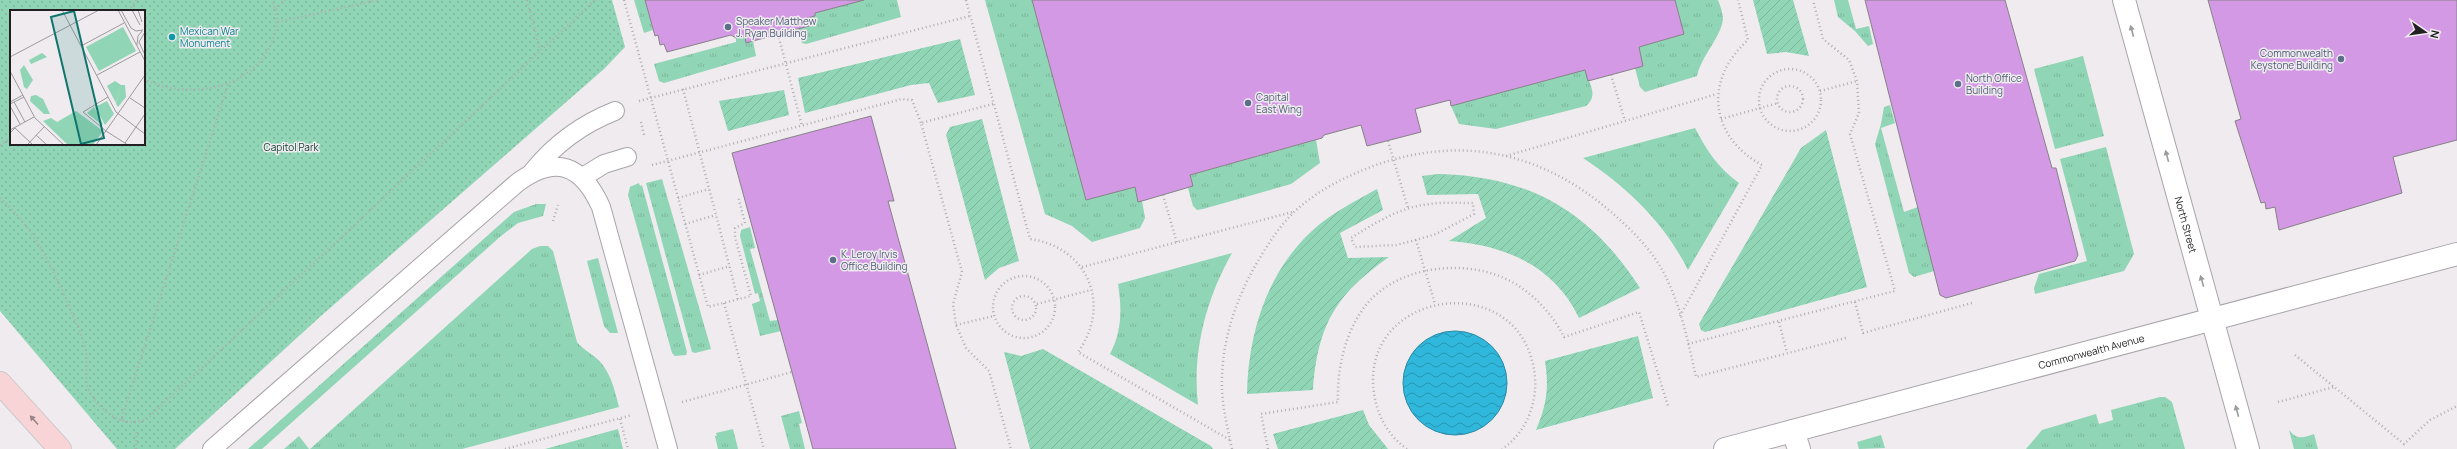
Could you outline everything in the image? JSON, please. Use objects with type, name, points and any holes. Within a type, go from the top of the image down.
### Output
[{"type":"main road","points":[[0,383],[60,449]]},
{"type":"street","name":"North Street","points":[[2124,0],[2248,449]]},
{"type":"street","name":"Commonwealth Avenue","points":[[1725,449],[1796,440],[2212,319],[2457,254]]},
{"type":"lane","points":[[212,449],[496,201],[533,171],[559,143],[588,123],[615,111]]},
{"type":"lane","points":[[583,177],[604,164],[627,157]]},
{"type":"lane","points":[[533,171],[560,168],[583,177],[591,186],[601,207],[668,449]]},
{"type":"path","points":[[130,10],[136,0]]},
{"type":"path","points":[[145,79],[174,89],[208,88],[228,84],[260,61],[272,40],[278,22],[276,9],[272,0]]},
{"type":"path","points":[[276,9],[285,0]]},
{"type":"path","points":[[278,22],[377,0]]},
{"type":"path","points":[[527,0],[540,50]]},
{"type":"path","points":[[0,198],[16,212],[32,232],[53,268],[86,353],[88,390],[104,411],[121,421],[137,423],[147,419],[595,0]]},
{"type":"path","points":[[624,0],[708,307],[751,296],[735,237],[735,228],[745,223],[738,196]]},
{"type":"path","points":[[966,0],[1030,239],[1060,247],[1082,268],[1091,290],[1093,318],[1085,343],[1078,352],[1230,440]]},
{"type":"path","points":[[1680,316],[1762,166],[1743,153],[1733,143],[1721,118],[1717,94],[1728,61],[1748,40],[1738,0]]},
{"type":"path","points":[[1688,344],[1779,322],[1895,290],[1850,134],[1859,114],[1857,81],[1849,60],[1823,39],[1813,0]]},
{"type":"path","points":[[636,102],[970,16]]},
{"type":"path","points":[[778,34],[802,126]]},
{"type":"path","points":[[1786,68],[1802,71],[1815,81],[1820,91],[1819,110],[1814,119],[1798,130],[1778,129],[1763,117],[1759,108],[1758,97],[1761,86],[1776,71],[1786,68]]},
{"type":"path","points":[[1611,75],[1625,121]]},
{"type":"path","points":[[1820,91],[1857,81]]},
{"type":"path","points":[[121,421],[228,84]]},
{"type":"path","points":[[1788,87],[1796,88],[1803,99],[1801,107],[1790,112],[1783,110],[1778,103],[1781,91],[1788,87]]},
{"type":"path","points":[[683,89],[738,299]]},
{"type":"path","points":[[1506,156],[1717,94]]},
{"type":"path","points":[[650,158],[652,165],[908,99],[916,105],[962,272],[953,304],[956,325],[966,348],[989,371],[1011,449]]},
{"type":"path","points":[[1721,118],[1778,103]]},
{"type":"path","points":[[921,123],[993,104]]},
{"type":"path","points":[[639,116],[644,137]]},
{"type":"path","points":[[0,145],[10,139]]},
{"type":"path","points":[[1388,141],[1408,208]]},
{"type":"path","points":[[1232,449],[1223,402],[1222,378],[1228,332],[1243,288],[1278,230],[1294,212],[1331,185],[1366,169],[1394,159],[1420,153],[1453,151],[1487,152],[1506,156],[1552,171],[1590,194],[1623,222],[1654,257],[1669,285],[1680,316],[1696,377],[1846,338]]},
{"type":"path","points":[[678,198],[710,189]]},
{"type":"path","points":[[1163,195],[1178,243]]},
{"type":"path","points":[[1473,203],[1474,214],[1436,234],[1416,240],[1396,245],[1355,247],[1350,238],[1385,217],[1408,208],[1429,204],[1473,203]]},
{"type":"path","points":[[553,221],[558,205]]},
{"type":"path","points":[[1082,268],[1294,212]]},
{"type":"path","points":[[685,224],[716,215]]},
{"type":"path","points":[[1416,240],[1435,304]]},
{"type":"path","points":[[699,275],[730,266]]},
{"type":"path","points":[[1268,449],[1261,414],[1338,402],[1340,369],[1346,345],[1353,326],[1363,308],[1381,290],[1425,271],[1469,269],[1512,282],[1530,294],[1549,313],[1564,337],[1639,312],[1668,406]]},
{"type":"path","points":[[1021,276],[1033,276],[1042,281],[1050,289],[1055,300],[1054,318],[1049,327],[1032,337],[1023,339],[1005,332],[994,316],[993,305],[996,294],[1002,285],[1011,279],[1021,276]]},
{"type":"path","points":[[1037,304],[1091,290]]},
{"type":"path","points":[[1024,295],[1032,297],[1037,304],[1034,316],[1027,320],[1016,317],[1012,310],[1016,298],[1024,295]]},
{"type":"path","points":[[1407,449],[1390,433],[1381,419],[1376,404],[1374,372],[1378,356],[1394,329],[1406,318],[1435,304],[1451,302],[1468,303],[1495,313],[1513,326],[1531,355],[1536,388],[1533,404],[1518,435],[1502,449]]},
{"type":"path","points":[[1855,302],[1863,333],[1972,303]]},
{"type":"path","points":[[724,303],[764,449]]},
{"type":"path","points":[[956,325],[994,316]]},
{"type":"path","points":[[1779,322],[1787,353]]},
{"type":"path","points":[[2295,355],[2404,444],[2430,420],[2457,406]]},
{"type":"path","points":[[689,400],[792,372]]},
{"type":"path","points":[[2278,402],[2334,387]]},
{"type":"path","points":[[505,449],[634,414]]},
{"type":"path","points":[[620,418],[628,449]]},
{"type":"path","points":[[136,431],[136,449]]},
{"type":"green space","name":"Capitol Park","points":[[0,0],[612,0],[625,47],[604,69],[322,315],[175,449],[117,449],[0,311]]},
{"type":"green space","points":[[634,0],[645,0],[653,30],[644,33]]},
{"type":"green space","points":[[864,0],[897,0],[901,17],[806,44],[802,43],[798,29],[807,18],[815,16],[815,13]]},
{"type":"green space","points":[[985,0],[1032,0],[1086,200],[1135,187],[1138,202],[1142,201],[1145,218],[1140,228],[1092,242],[1072,226],[1045,214]]},
{"type":"green space","points":[[1675,0],[1718,0],[1723,17],[1722,26],[1699,68],[1697,76],[1645,92],[1640,87],[1635,68],[1643,66],[1639,47],[1684,34]]},
{"type":"green space","points":[[1753,0],[1793,0],[1809,56],[1786,52],[1767,54]]},
{"type":"green space","points":[[1834,0],[1848,0],[1856,29],[1869,26],[1873,44],[1868,46],[1855,31],[1838,17]]},
{"type":"green space","points":[[745,36],[746,42],[753,41],[756,56],[664,83],[659,81],[654,64],[736,42],[736,38]]},
{"type":"green space","points":[[960,39],[975,95],[938,103],[929,83],[911,85],[805,113],[798,78]]},
{"type":"green space","points":[[2083,56],[2104,136],[2055,149],[2034,69]]},
{"type":"green space","points":[[1585,70],[1592,89],[1592,98],[1586,106],[1496,129],[1459,124],[1451,106]]},
{"type":"green space","points":[[784,90],[789,115],[728,131],[719,101]]},
{"type":"green space","points":[[1890,105],[1895,123],[1881,128],[1904,212],[1918,207],[1934,271],[1914,277],[1909,273],[1875,144],[1884,107]]},
{"type":"green space","points":[[982,119],[1019,261],[999,268],[985,280],[946,135],[950,127]]},
{"type":"green space","points":[[1695,128],[1719,165],[1739,183],[1688,270],[1668,236],[1643,207],[1615,181],[1583,158]]},
{"type":"green space","points":[[1826,130],[1867,287],[1705,332],[1701,330],[1699,324],[1801,148]]},
{"type":"green space","points":[[1316,140],[1320,163],[1291,184],[1203,209],[1197,210],[1193,206],[1188,188],[1193,186],[1190,175]]},
{"type":"green space","points":[[2106,147],[2134,254],[2124,271],[2035,294],[2034,288],[2039,274],[2087,261],[2060,159]]},
{"type":"green space","points":[[1438,174],[1471,176],[1501,182],[1529,191],[1555,203],[1579,219],[1601,238],[1621,261],[1640,288],[1579,318],[1556,284],[1541,271],[1525,261],[1508,253],[1489,247],[1449,241],[1486,218],[1478,194],[1427,195],[1422,176]]},
{"type":"green space","points":[[662,179],[711,349],[695,353],[692,352],[646,183]]},
{"type":"green space","points":[[639,183],[640,186],[642,185],[687,352],[686,355],[675,356],[672,353],[628,195],[630,187]]},
{"type":"green space","points":[[1377,189],[1383,210],[1340,233],[1348,258],[1389,257],[1370,271],[1355,285],[1333,313],[1325,329],[1319,347],[1313,390],[1247,394],[1248,371],[1256,327],[1263,305],[1283,265],[1296,247],[1319,225],[1343,208]]},
{"type":"green space","points":[[536,204],[546,204],[543,216],[518,223],[501,236],[262,449],[248,449],[514,212]]},
{"type":"green space","points":[[750,227],[755,248],[750,249],[770,321],[778,320],[781,331],[760,336],[752,304],[760,301],[758,293],[755,294],[740,236],[741,230]]},
{"type":"green space","points":[[540,246],[548,246],[553,251],[577,342],[596,358],[605,369],[613,385],[619,407],[462,449],[310,449],[532,249]]},
{"type":"green space","points":[[1232,253],[1215,289],[1203,326],[1197,365],[1198,405],[1110,354],[1117,337],[1120,320],[1118,284]]},
{"type":"green space","points":[[598,258],[618,333],[610,333],[604,326],[587,261]]},
{"type":"green space","points":[[1638,336],[1653,398],[1536,430],[1545,404],[1547,380],[1545,361]]},
{"type":"green space","points":[[1043,349],[1211,446],[1213,449],[1030,449],[1004,352],[1021,356]]},
{"type":"green space","points":[[2165,397],[2172,402],[2185,449],[2026,449],[2042,430],[2096,414],[2099,424],[2113,420],[2111,410]]},
{"type":"green space","points":[[1363,410],[1369,425],[1388,449],[1278,449],[1273,434]]},
{"type":"green space","points":[[799,411],[802,423],[799,424],[805,449],[790,449],[781,416]]},
{"type":"green space","points":[[618,429],[623,449],[545,449]]},
{"type":"green space","points":[[733,429],[738,449],[718,449],[715,436],[717,436],[716,433]]},
{"type":"green space","points":[[2289,430],[2298,437],[2314,434],[2318,449],[2294,449]]},
{"type":"green space","points":[[1881,435],[1885,448],[1859,449],[1857,442]]},
{"type":"green space","points":[[299,436],[309,449],[284,449]]},
{"type":"water","points":[[1455,331],[1475,335],[1492,346],[1503,363],[1507,383],[1503,403],[1492,420],[1475,431],[1455,435],[1435,431],[1418,420],[1407,403],[1403,383],[1407,363],[1418,346],[1435,335]]},
{"type":"building","name":"Speaker Matthew J. Ryan Building","points":[[645,0],[864,0],[815,13],[815,16],[807,18],[809,26],[746,43],[745,36],[736,38],[731,35],[667,52],[664,44],[660,45],[658,35],[655,36]]},
{"type":"building","name":"Capital East Wing","points":[[1032,0],[1675,0],[1684,34],[1639,47],[1643,66],[1640,67],[1588,81],[1585,70],[1451,106],[1450,100],[1415,109],[1421,132],[1367,146],[1361,125],[1324,135],[1322,138],[1190,175],[1193,186],[1142,201],[1138,202],[1135,187],[1086,200]]},
{"type":"building","name":"North Office Building","points":[[1865,0],[2005,0],[2052,168],[2056,168],[2078,255],[2075,261],[1946,298],[1940,295]]},
{"type":"building","name":"Commonwealth Keystone Building","points":[[2208,0],[2457,0],[2457,140],[2393,157],[2402,193],[2279,230],[2275,207],[2266,209],[2265,202],[2261,203],[2235,121],[2241,119]]},
{"type":"building","name":"K. Leroy Irvis Office Building","points":[[871,116],[894,201],[888,201],[956,449],[813,449],[732,153]]},
{"type":"place","name":"Speaker Matthew J. Ryan Building","points":[[728,27]]},
{"type":"place","name":"Mexican War Monument","points":[[172,37]]},
{"type":"place","name":"Commonwealth Keystone Building","points":[[2341,59]]},
{"type":"place","name":"North Office Building","points":[[1958,84]]},
{"type":"place","name":"Capital East Wing","points":[[1248,103]]},
{"type":"place","name":"K. Leroy Irvis Office Building","points":[[833,260]]}]
